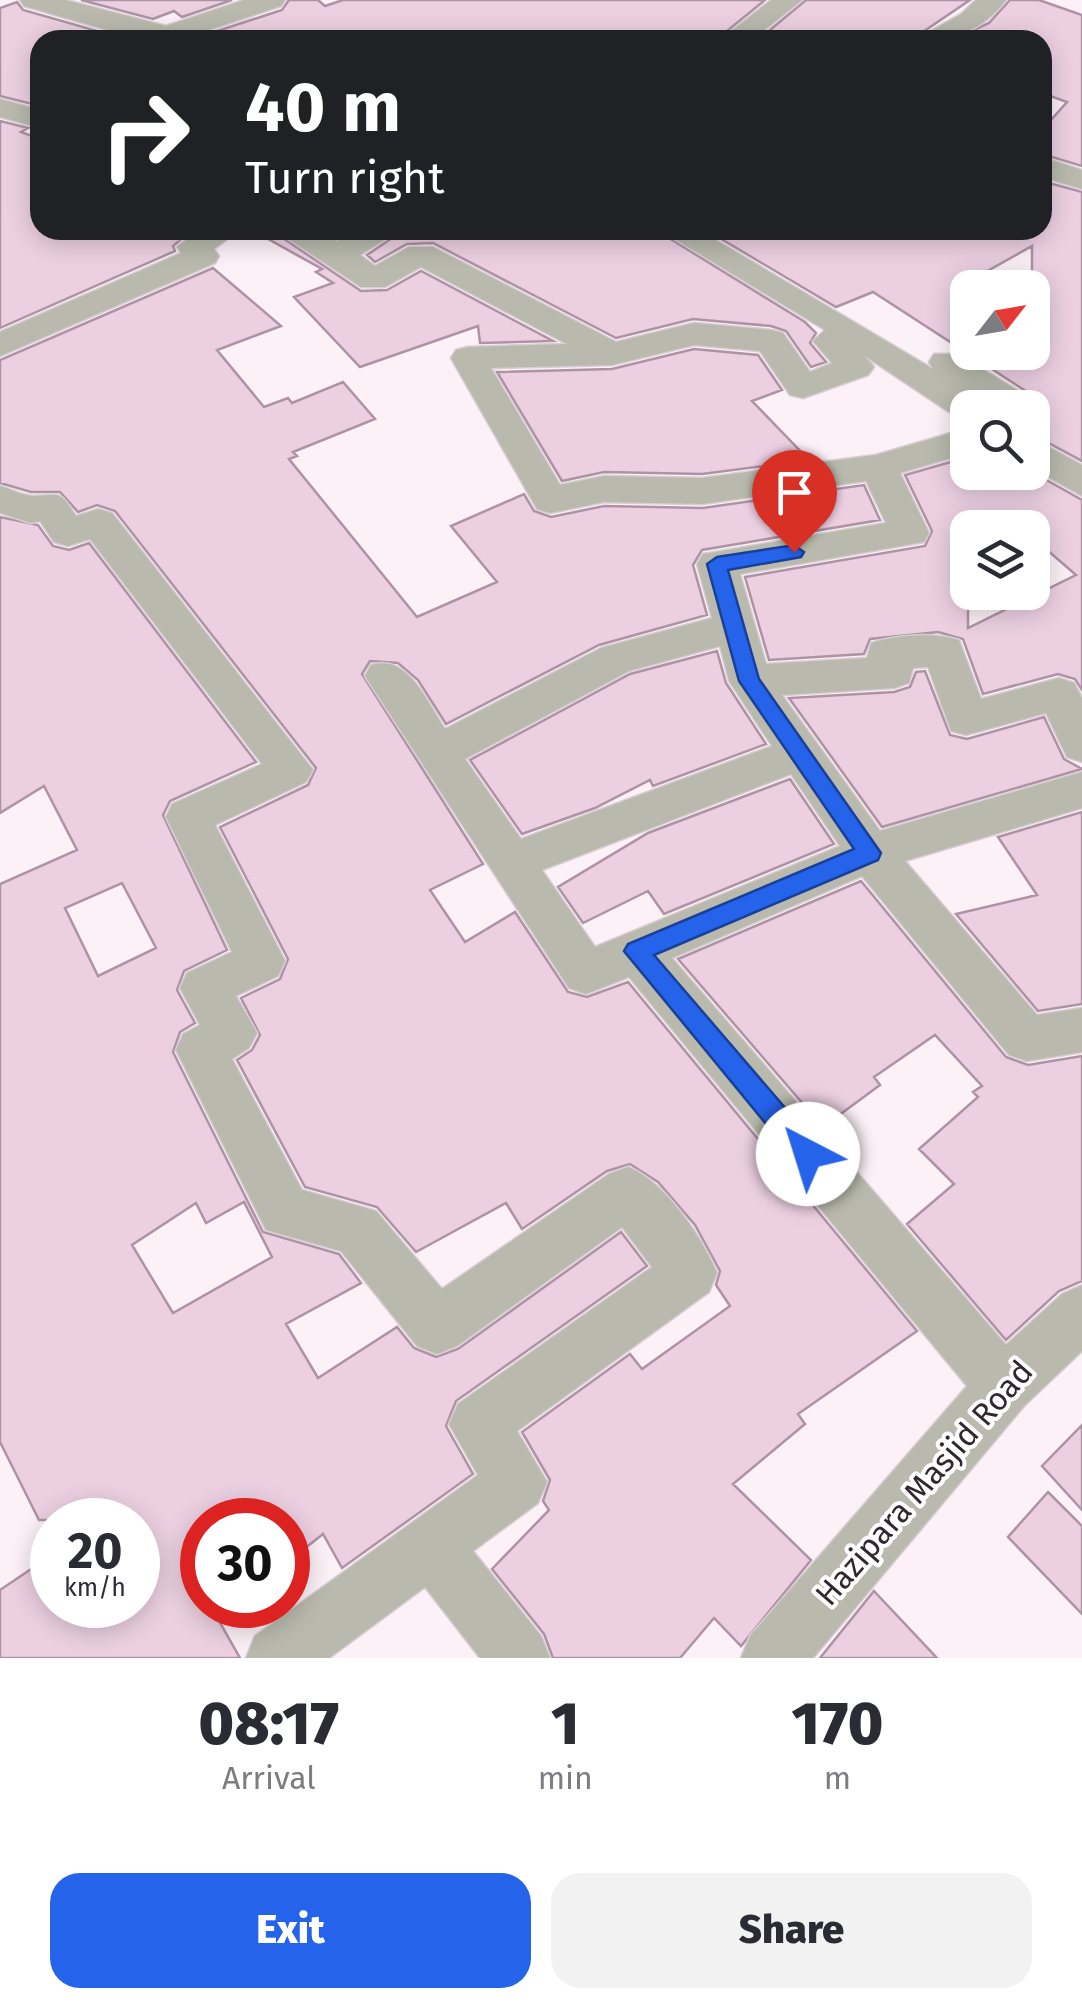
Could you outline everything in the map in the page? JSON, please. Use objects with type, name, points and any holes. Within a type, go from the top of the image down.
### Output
[{"type":"street","points":[[34,0],[134,30]]},
{"type":"street","points":[[189,30],[271,0]]},
{"type":"street","points":[[748,30],[788,0]]},
{"type":"street","points":[[950,30],[970,20],[992,0]]},
{"type":"street","points":[[0,108],[30,118]]},
{"type":"street","points":[[1052,170],[1082,180]]},
{"type":"street","points":[[0,345],[203,256],[193,247],[205,240]]},
{"type":"street","points":[[309,240],[373,280],[421,254],[612,354]]},
{"type":"street","points":[[336,254],[364,240]]},
{"type":"street","points":[[693,240],[852,331],[950,396]]},
{"type":"street","points":[[748,240],[991,390]]},
{"type":"street","points":[[852,331],[830,341],[856,367],[803,386],[771,341],[694,334],[612,354],[468,358],[550,500],[604,489],[702,491],[878,468],[950,446]]},
{"type":"street","points":[[1050,426],[1082,446]]},
{"type":"street","points":[[1050,462],[1082,483]]},
{"type":"street","points":[[878,468],[910,533],[717,564],[750,681],[870,853],[1027,1039],[1082,1030]]},
{"type":"street","points":[[0,499],[31,510],[49,505],[68,534],[98,522],[291,770],[188,817],[260,962],[204,988],[232,1033],[200,1050],[285,1212],[356,1228],[437,1326],[628,1192],[690,1274],[478,1424],[517,1482],[277,1658]]},
{"type":"street","points":[[438,753],[616,660],[734,626]]},
{"type":"street","points":[[750,681],[894,672],[886,654],[944,651],[966,719],[1059,694],[1082,745]]},
{"type":"street","points":[[386,676],[586,973],[870,853],[1082,790]]},
{"type":"street","points":[[511,862],[800,753]]},
{"type":"street","points":[[636,951],[1004,1386]]},
{"type":"street","name":"Hazipara Masjid Road","points":[[772,1658],[1004,1386],[1082,1313]]},
{"type":"street","points":[[430,1545],[519,1658]]},
{"type":"building","points":[[81,0],[232,0],[182,17],[174,11],[153,19]]},
{"type":"building","points":[[289,0],[318,0],[325,6],[343,0],[765,0],[728,30],[220,30],[282,10]]},
{"type":"building","points":[[806,0],[970,0],[926,30],[770,30]]},
{"type":"building","points":[[1010,0],[1039,0],[1082,15],[1082,166],[1052,157],[1052,119],[1067,102],[1052,97],[1052,30],[974,30],[989,23]]},
{"type":"building","points":[[17,2],[23,10],[94,30],[30,30],[30,104],[0,96],[0,8]]},
{"type":"building","points":[[0,121],[28,128],[21,132],[30,135],[30,240],[180,240],[173,246],[175,251],[0,328]]},
{"type":"building","points":[[1052,184],[1082,192],[1082,461],[1050,444],[1050,390],[1024,390],[993,370],[1050,370],[1050,270],[1032,270],[1032,246],[989,270],[950,270],[950,342],[873,292],[836,307],[723,240],[1052,240]]},
{"type":"building","points":[[270,240],[286,240],[361,291],[387,290],[421,271],[553,341],[480,343],[478,326],[360,367],[294,297],[333,283],[316,272],[322,269]]},
{"type":"building","points":[[389,240],[672,240],[805,322],[816,333],[810,343],[826,362],[811,367],[786,331],[771,326],[693,319],[616,338],[433,243],[407,244],[375,262],[367,255]]},
{"type":"building","points":[[213,268],[281,326],[217,350],[264,407],[288,398],[292,403],[343,382],[375,419],[293,452],[297,456],[289,459],[417,617],[497,582],[451,526],[524,494],[534,511],[551,517],[604,506],[703,508],[864,485],[880,520],[702,550],[693,565],[707,615],[599,645],[446,724],[418,680],[398,663],[370,661],[362,674],[483,864],[430,890],[465,942],[515,912],[568,992],[587,997],[628,982],[917,1331],[798,1414],[805,1424],[733,1484],[811,1560],[741,1646],[714,1618],[680,1658],[553,1658],[544,1634],[492,1569],[549,1510],[543,1501],[550,1480],[522,1432],[630,1354],[642,1369],[730,1306],[716,1285],[720,1271],[695,1225],[658,1182],[630,1164],[607,1171],[522,1229],[506,1203],[416,1252],[377,1207],[305,1187],[237,1060],[252,1050],[260,1035],[241,998],[280,979],[288,959],[220,827],[308,785],[316,768],[115,511],[97,505],[78,512],[60,492],[31,492],[0,483],[0,360]]},
{"type":"building","points":[[694,349],[758,355],[782,390],[752,401],[809,460],[702,474],[604,472],[562,481],[497,372],[612,369]]},
{"type":"building","points":[[950,462],[950,490],[1050,490],[1050,482],[1082,500],[1082,690],[1075,679],[1058,674],[983,694],[963,639],[938,632],[870,639],[864,654],[769,660],[745,577],[925,546],[932,531],[905,475]]},
{"type":"building","points":[[0,517],[38,525],[53,546],[69,550],[89,543],[256,762],[170,801],[163,815],[227,950],[184,971],[177,990],[195,1023],[180,1032],[173,1052],[263,1232],[339,1254],[361,1283],[286,1324],[318,1378],[397,1327],[414,1348],[436,1357],[458,1349],[621,1232],[647,1266],[456,1401],[446,1426],[473,1474],[342,1568],[323,1534],[310,1544],[310,1498],[180,1498],[180,1628],[223,1628],[240,1658],[0,1658],[0,1590],[30,1570],[30,1628],[160,1628],[160,1498],[30,1498],[30,1502],[0,1442],[0,884],[77,850],[44,786],[0,813]],"holes":[[[122,883],[156,948],[98,976],[65,908]],[[244,1202],[272,1257],[173,1313],[132,1245],[196,1203],[206,1223]]]},
{"type":"building","points":[[717,651],[726,683],[766,744],[653,786],[650,780],[595,808],[522,834],[470,760],[630,674]]},
{"type":"building","points":[[925,671],[950,735],[967,739],[1044,717],[1064,759],[1082,769],[882,827],[789,698],[894,692],[910,687],[916,672]]},
{"type":"building","points":[[790,779],[834,844],[664,914],[648,891],[583,923],[558,887],[648,833]]},
{"type":"building","points":[[1082,812],[1082,1004],[1038,1011],[956,914],[1037,895],[998,837]]},
{"type":"building","points":[[861,881],[1006,1057],[1028,1065],[1082,1056],[1082,1281],[1059,1291],[1006,1340],[907,1224],[954,1184],[919,1149],[978,1097],[973,1092],[982,1086],[935,1035],[874,1077],[880,1085],[823,1127],[678,959]]},
{"type":"building","points":[[1082,1425],[1082,1510],[1042,1466]]},
{"type":"building","points":[[1048,1492],[1082,1526],[1082,1614],[1008,1537]]},
{"type":"building","points":[[874,1591],[937,1658],[820,1658]]},
{"type":"route","points":[[794,552],[717,564],[750,681],[870,853],[636,951],[808,1154]]}]
